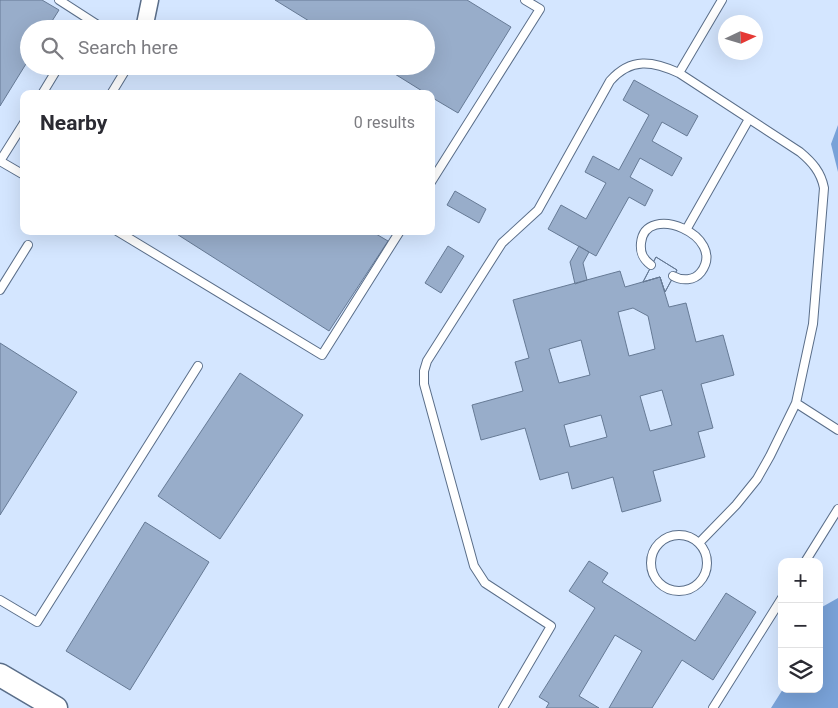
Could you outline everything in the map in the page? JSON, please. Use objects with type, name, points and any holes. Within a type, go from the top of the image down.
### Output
[{"type":"main road","points":[[0,675],[56,708]]},
{"type":"street","points":[[146,20],[150,0]]},
{"type":"lane","points":[[59,0],[88,19]]},
{"type":"lane","points":[[435,176],[540,9],[525,0]]},
{"type":"lane","points":[[679,73],[722,0]]},
{"type":"lane","points":[[503,708],[551,626],[485,583],[474,566],[424,384],[424,371],[427,361],[502,243],[538,210],[610,81],[625,68],[644,63],[667,67],[679,73],[800,152],[812,163],[823,180],[824,198],[813,324],[796,403],[757,479],[736,505],[699,543]]},
{"type":"lane","points":[[44,90],[54,75]]},
{"type":"lane","points":[[113,90],[123,75]]},
{"type":"lane","points":[[686,230],[749,119]]},
{"type":"lane","points":[[20,129],[0,161],[20,173]]},
{"type":"lane","points":[[652,265],[644,260],[640,250],[642,238],[650,227],[670,224],[686,230],[698,239],[704,247],[706,255],[704,266],[702,271],[694,278],[682,279],[673,276]]},
{"type":"lane","points":[[124,235],[322,355],[397,235]]},
{"type":"lane","points":[[0,290],[28,245]]},
{"type":"lane","points":[[0,600],[37,622],[198,366]]},
{"type":"lane","points":[[796,403],[838,430]]},
{"type":"lane","points":[[807,558],[838,509]]},
{"type":"lane","points":[[681,535],[687,536],[699,543],[706,554],[707,567],[703,579],[698,584],[681,592],[668,589],[658,582],[654,576],[651,563],[654,551],[662,541],[668,537],[681,535]]},
{"type":"lane","points":[[713,708],[779,603]]},
{"type":"shaded area","points":[[838,125],[838,172],[831,144]]},
{"type":"shaded area","points":[[838,598],[838,708],[771,708],[780,693],[823,693],[823,606]]},
{"type":"building","points":[[0,0],[42,0],[59,10],[53,20],[20,20],[20,74],[0,106]]},
{"type":"building","points":[[275,0],[467,0],[511,27],[458,113],[435,99],[435,90],[421,90],[396,75],[435,75],[435,20],[307,20]]},
{"type":"building","points":[[634,80],[698,116],[687,136],[662,122],[652,141],[682,158],[672,176],[640,158],[630,177],[653,190],[645,206],[629,197],[596,256],[548,229],[561,205],[586,219],[606,183],[585,172],[593,156],[619,170],[649,115],[623,100]]},
{"type":"building","points":[[455,191],[486,209],[479,223],[447,205]]},
{"type":"building","points":[[178,235],[378,235],[388,241],[329,331]]},
{"type":"building","points":[[448,246],[464,256],[441,293],[425,283]]},
{"type":"building","points":[[579,246],[589,252],[583,263],[587,280],[575,284],[570,262]]},
{"type":"building","points":[[656,257],[677,270],[665,292],[660,277],[643,282]]},
{"type":"building","points":[[656,257],[677,270],[665,292],[660,277],[643,282]]},
{"type":"building","points":[[620,271],[625,287],[660,277],[669,307],[686,303],[696,342],[723,335],[734,375],[701,384],[713,428],[698,432],[705,457],[653,471],[661,501],[622,512],[613,477],[572,489],[568,472],[540,480],[525,428],[481,440],[472,405],[523,391],[515,362],[529,358],[513,300]],"holes":[[[633,308],[648,316],[655,349],[629,356],[618,312]],[[581,340],[590,375],[559,383],[549,349]],[[662,390],[672,425],[650,431],[640,396]],[[601,415],[607,437],[570,447],[564,425]]]},
{"type":"building","points":[[0,343],[77,392],[0,515]]},
{"type":"building","points":[[240,373],[303,415],[220,539],[158,496]]},
{"type":"building","points":[[145,522],[209,562],[130,690],[66,651]]},
{"type":"building","points":[[589,561],[608,573],[602,582],[695,641],[726,593],[756,612],[713,680],[682,660],[652,708],[609,708],[642,651],[615,635],[579,696],[599,708],[546,708],[549,703],[539,697],[595,608],[569,591]]}]
